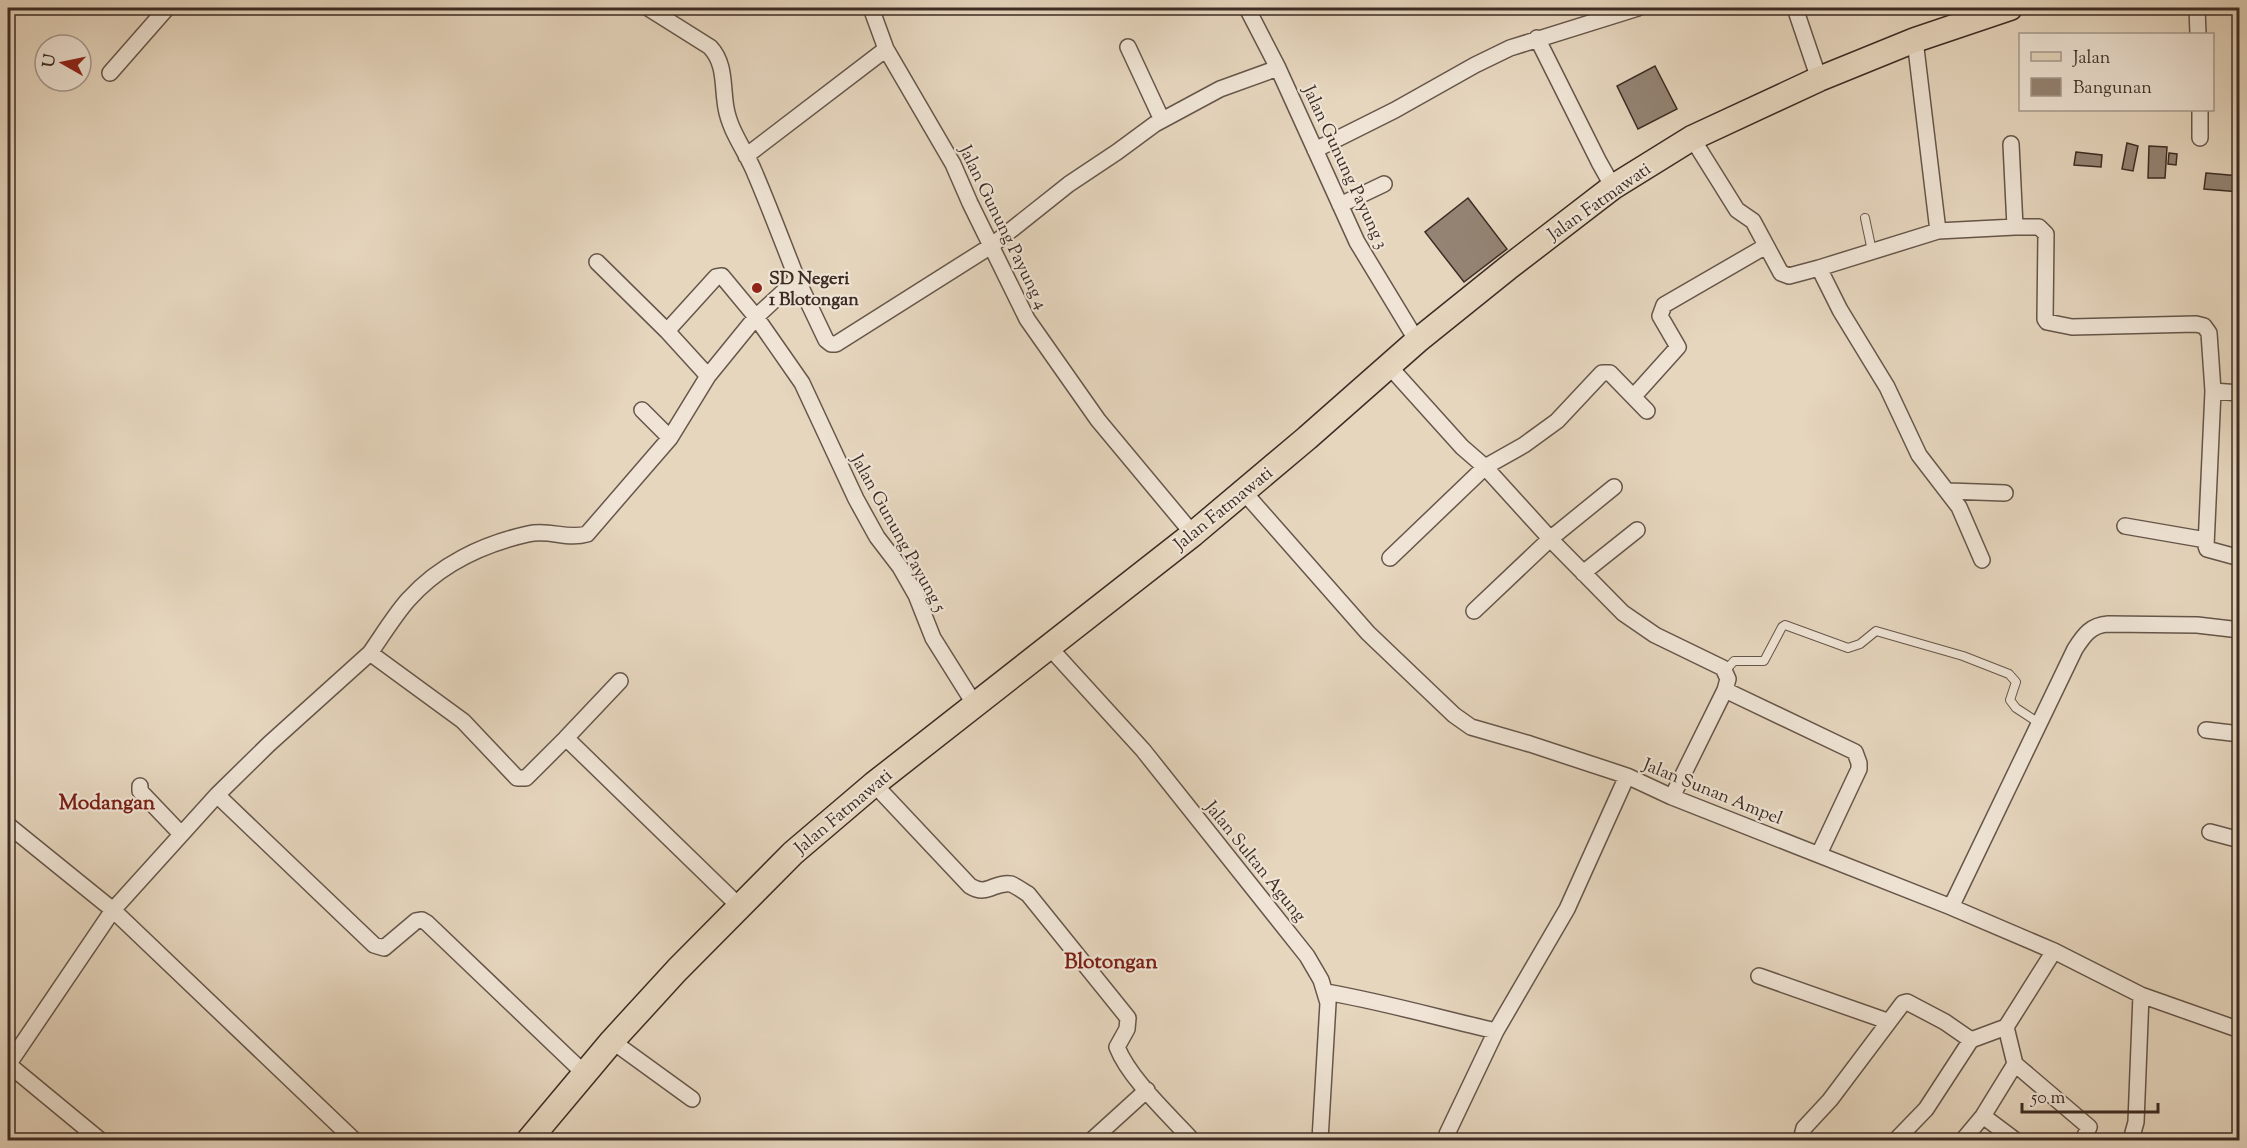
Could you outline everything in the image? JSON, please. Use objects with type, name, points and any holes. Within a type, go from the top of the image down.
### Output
[{"type":"main road","name":"Jalan Fatmawati","points":[[529,1140],[612,1041],[739,906],[793,853],[874,784],[1193,534],[1417,340],[1613,187],[1692,138],[1819,79],[1916,40],[2010,8]]},
{"type":"street","points":[[110,73],[167,8]]},
{"type":"street","points":[[647,8],[710,47],[717,55],[721,66],[726,109],[736,139],[746,156],[773,218],[796,279],[825,340],[831,344],[836,344],[991,246],[1069,184],[1162,120],[1220,89],[1278,68]]},
{"type":"street","name":"Jalan Gunung Payung 4","points":[[872,8],[886,49],[953,164],[1027,318],[1098,420],[1193,534]]},
{"type":"street","name":"Jalan Gunung Payung 3","points":[[1247,8],[1278,68],[1357,242],[1417,340]]},
{"type":"street","points":[[1315,150],[1510,48],[1638,8]]},
{"type":"street","points":[[1795,8],[1819,79]]},
{"type":"street","points":[[2197,8],[2198,33]]},
{"type":"street","points":[[1537,38],[1613,187]]},
{"type":"street","points":[[1916,40],[1938,231]]},
{"type":"street","points":[[1128,47],[1162,120]]},
{"type":"street","points":[[746,156],[886,49]]},
{"type":"street","points":[[2200,111],[2200,138]]},
{"type":"street","points":[[1692,138],[1737,210],[1753,221],[1781,273],[1785,275],[1819,268],[1938,231],[2039,227],[2046,234],[2045,319],[2047,322],[2072,327],[2196,324],[2204,326],[2209,333],[2213,391],[2207,549],[2240,558]]},
{"type":"street","points":[[2011,144],[2015,227]]},
{"type":"street","points":[[1340,205],[1384,184]]},
{"type":"street","points":[[1634,396],[1674,349],[1660,316],[1664,305],[1766,246]]},
{"type":"street","points":[[597,262],[667,331],[708,376]]},
{"type":"street","points":[[1819,268],[1840,309],[1887,387],[1919,455],[1949,491],[1959,507],[1982,560]]},
{"type":"street","name":"Jalan Gunung Payung 5","points":[[667,331],[717,277],[722,276],[756,317],[802,383],[856,499],[877,537],[900,567],[916,595],[933,638],[975,705]]},
{"type":"street","points":[[100,1140],[8,1065],[113,910],[217,795],[269,744],[370,653],[408,601],[434,576],[464,556],[528,534],[546,531],[569,537],[587,534],[670,438],[708,376],[756,317],[796,279]]},
{"type":"street","points":[[1389,366],[1462,447],[1485,467],[1550,539],[1611,601],[1638,624],[1725,670],[1728,679],[1725,690],[1672,797]]},
{"type":"street","points":[[1390,558],[1485,467],[1524,445],[1557,421],[1602,373],[1610,373],[1647,411]]},
{"type":"street","points":[[2213,391],[2240,393]]},
{"type":"street","points":[[642,410],[670,438]]},
{"type":"street","points":[[1474,611],[1550,539],[1614,487]]},
{"type":"street","name":"Jalan Sunan Ampel","points":[[1243,491],[1368,633],[1454,715],[1471,727],[1627,776],[1672,797],[1951,907],[2054,951],[2141,995],[2240,1030]]},
{"type":"street","points":[[1949,491],[2006,493]]},
{"type":"street","points":[[2125,526],[2206,540]]},
{"type":"street","points":[[1583,573],[1637,530]]},
{"type":"street","points":[[1951,907],[2082,637],[2102,624],[2175,624],[2240,630]]},
{"type":"street","name":"Jalan Sultan Agung","points":[[1050,648],[1158,769],[1306,956],[1326,992],[1328,1014],[1320,1140]]},
{"type":"street","points":[[370,653],[463,721],[517,778],[526,778],[620,681]]},
{"type":"street","points":[[1725,690],[1855,752],[1859,769],[1819,854]]},
{"type":"street","points":[[2206,730],[2240,734]]},
{"type":"street","points":[[566,738],[739,906]]},
{"type":"street","points":[[1447,1140],[1447,1134],[1496,1031],[1567,909],[1627,776]]},
{"type":"street","points":[[874,784],[970,886],[986,891],[995,886],[1011,884],[1028,894],[1128,1018],[1126,1029],[1117,1047],[1120,1055],[1147,1090],[1192,1140]]},
{"type":"street","points":[[140,786],[140,791],[181,834]]},
{"type":"street","points":[[217,795],[374,945],[384,948],[416,921],[422,920],[427,923],[585,1074]]},
{"type":"street","points":[[8,825],[113,910],[354,1140]]},
{"type":"street","points":[[2210,832],[2240,840]]},
{"type":"street","points":[[1896,1140],[1926,1109],[1971,1040],[2006,1027],[2054,951]]},
{"type":"street","points":[[1759,976],[1887,1022]]},
{"type":"street","points":[[1326,992],[1376,1001],[1496,1031]]},
{"type":"street","points":[[2135,1138],[2141,995]]},
{"type":"street","points":[[1801,1140],[1804,1128],[1830,1100],[1900,1005],[1907,1002],[1945,1022],[1971,1040]]},
{"type":"street","points":[[2006,1027],[2015,1064],[2089,1127],[2083,1140]]},
{"type":"street","points":[[612,1041],[692,1099]]},
{"type":"street","points":[[1963,1140],[1983,1116],[2015,1064]]},
{"type":"street","points":[[1092,1140],[1147,1090]]},
{"type":"street","points":[[1983,1116],[2015,1140]]},
{"type":"lane","points":[[1865,218],[1872,252]]},
{"type":"lane","points":[[1725,670],[1734,661],[1764,661],[1785,625],[1848,648],[1860,644],[1876,631],[1963,656],[2009,674],[2016,682],[2010,700],[2016,708],[2039,723]]},
{"type":"building","points":[[1655,66],[1677,109],[1638,129],[1617,86]]},
{"type":"building","points":[[2127,143],[2138,146],[2133,171],[2122,169]]},
{"type":"building","points":[[2149,146],[2167,147],[2165,178],[2148,178]]},
{"type":"building","points":[[2076,152],[2102,155],[2101,167],[2074,165]]},
{"type":"building","points":[[2169,153],[2177,154],[2176,165],[2168,164]]},
{"type":"building","points":[[2206,173],[2240,176],[2240,192],[2204,189]]},
{"type":"building","points":[[1468,198],[1507,249],[1464,282],[1425,232]]},
{"type":"place","name":"SD Negeri 1 Blotongan","points":[[757,288]]},
{"type":"district","name":"Modangan","points":[[107,802]]},
{"type":"district","name":"Blotongan","points":[[1111,961]]}]
